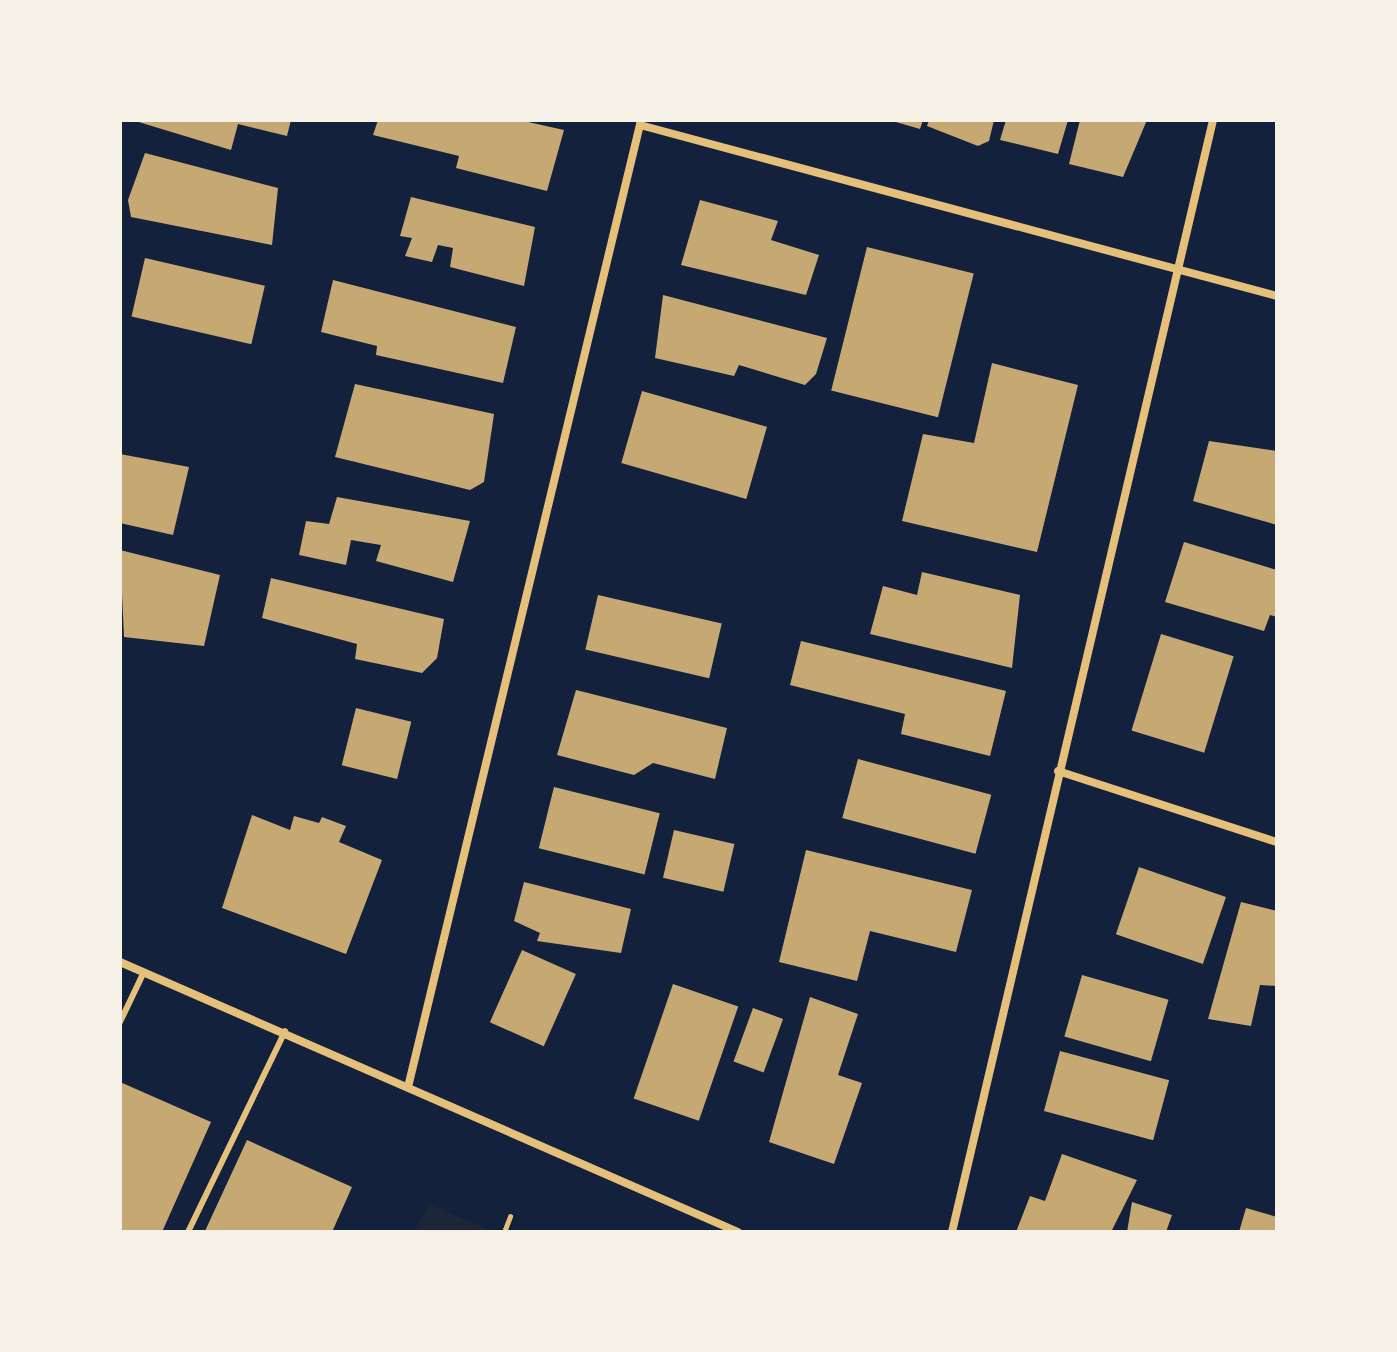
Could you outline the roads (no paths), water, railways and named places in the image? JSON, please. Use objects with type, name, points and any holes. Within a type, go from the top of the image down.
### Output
[{"type":"street","points":[[952,1232],[1213,120]]},
{"type":"street","points":[[409,1083],[640,122],[1277,296]]},
{"type":"street","points":[[1058,771],[1277,842]]},
{"type":"street","points":[[120,962],[409,1083],[738,1232]]},
{"type":"lane","points":[[120,1022],[144,972]]},
{"type":"lane","points":[[188,1232],[285,1031]]}]
